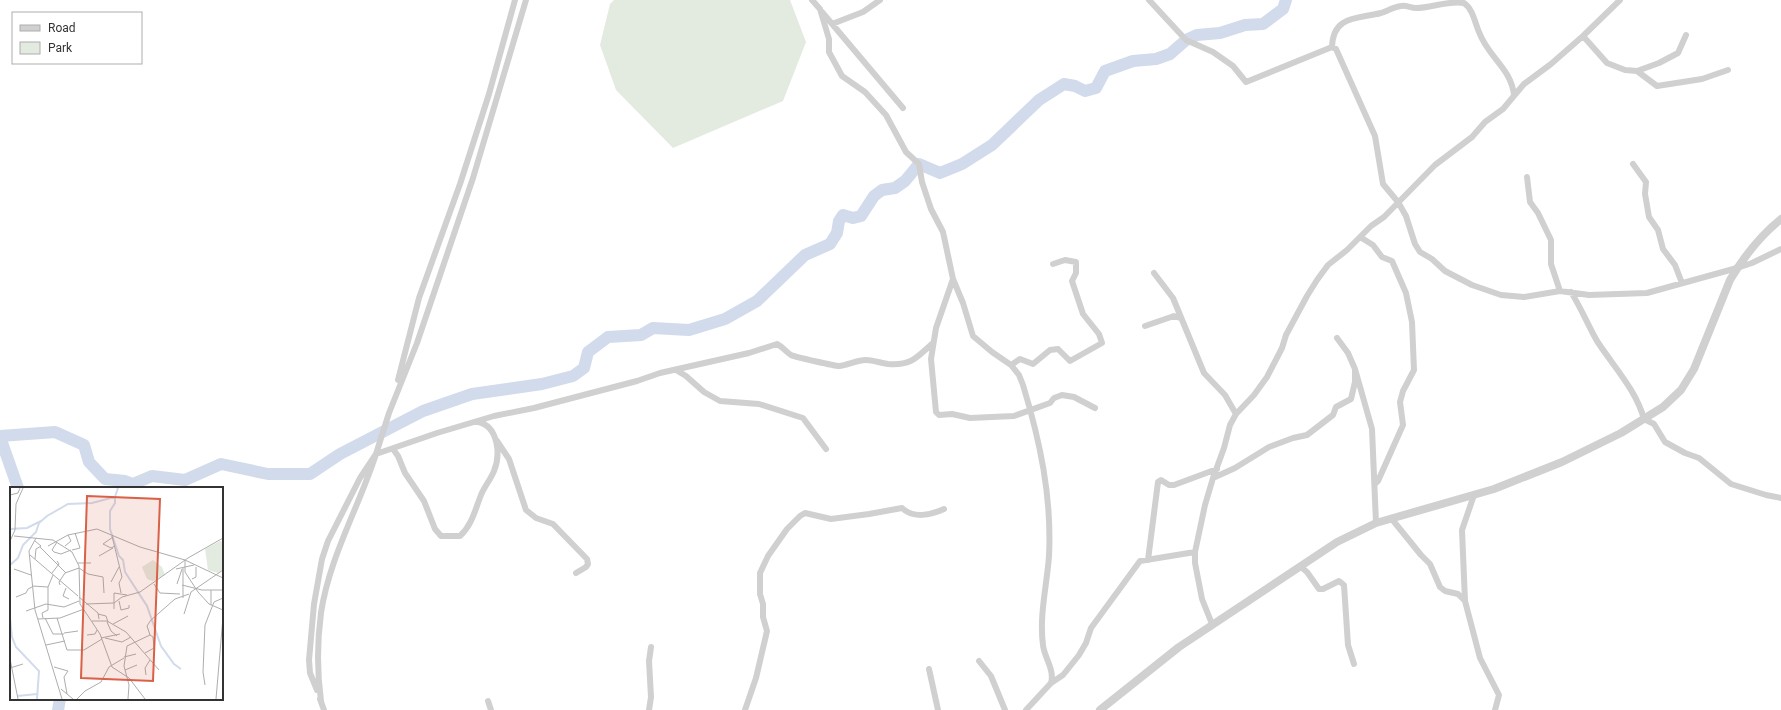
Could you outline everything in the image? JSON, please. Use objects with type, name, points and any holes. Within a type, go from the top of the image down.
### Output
[{"type":"street","points":[[321,702],[317,674],[321,612],[333,568],[368,481],[420,298],[475,139],[515,0]]},
{"type":"street","points":[[388,413],[419,335],[473,178],[526,0]]},
{"type":"street","points":[[812,0],[867,63],[903,108]]},
{"type":"street","points":[[832,24],[863,12],[880,0]]},
{"type":"street","points":[[1149,0],[1186,40],[1223,58],[1246,82],[1332,48]]},
{"type":"street","points":[[1332,48],[1332,38],[1339,27],[1349,19],[1380,13],[1401,6],[1417,8],[1452,0],[1463,3],[1471,10],[1481,38],[1493,56],[1507,72],[1513,84],[1514,95]]},
{"type":"street","points":[[1212,624],[1202,599],[1195,563],[1195,552],[1205,505],[1230,425],[1236,414],[1254,395],[1267,377],[1307,296],[1328,265],[1384,217],[1435,165],[1472,137],[1485,122],[1503,108],[1524,84],[1551,64],[1583,36],[1620,0]]},
{"type":"street","points":[[820,9],[829,38],[829,52],[842,76],[865,92],[873,100],[886,115],[906,152],[919,164],[922,182],[931,209],[943,232],[953,279],[973,336],[1011,365],[1019,375],[1031,411],[1044,467],[1048,492],[1049,557],[1043,613],[1043,645],[1052,672],[1051,682]]},
{"type":"street","points":[[1583,36],[1607,62],[1625,70],[1637,71],[1678,53],[1686,35]]},
{"type":"street","points":[[1332,48],[1336,49],[1375,136],[1383,184],[1398,202],[1406,216],[1412,238],[1420,252],[1432,259],[1441,268],[1472,285],[1501,295],[1524,297],[1560,291],[1589,295],[1647,293],[1737,268],[1752,263],[1781,249]]},
{"type":"street","points":[[1637,71],[1657,86],[1702,79],[1728,70]]},
{"type":"street","points":[[1634,164],[1646,182],[1649,217],[1658,230],[1663,249],[1675,265],[1682,283]]},
{"type":"street","points":[[1527,177],[1530,202],[1538,213],[1551,240],[1551,264],[1560,291]]},
{"type":"street","points":[[1103,709],[1146,672],[1212,624],[1338,542],[1376,523],[1474,495],[1562,462],[1644,420],[1673,399],[1688,380],[1730,280],[1737,268],[1760,240],[1781,219]]},
{"type":"street","points":[[1360,237],[1373,245],[1382,257],[1392,261],[1406,293],[1412,322],[1414,370],[1403,391],[1400,402],[1403,425],[1378,481],[1375,484]]},
{"type":"street","points":[[1011,365],[1020,359],[1033,364],[1050,350],[1058,349],[1070,360],[1102,343],[1099,334],[1083,314],[1072,281],[1076,273],[1076,262],[1065,260],[1053,264]]},
{"type":"street","points":[[1154,273],[1173,298],[1204,373],[1224,394],[1236,414]]},
{"type":"street","points":[[953,279],[936,328],[933,343],[931,370],[936,412],[939,415],[952,414],[970,418],[1014,416],[1050,403],[1054,398],[1062,395],[1074,397],[1095,408]]},
{"type":"street","points":[[1571,292],[1597,340],[1641,407],[1644,420]]},
{"type":"street","points":[[1146,326],[1174,316],[1180,318]]},
{"type":"street","points":[[1337,338],[1348,353],[1355,369],[1372,428],[1376,523]]},
{"type":"street","points":[[324,710],[310,673],[309,660],[318,578],[328,541],[360,478],[376,454],[437,433],[494,416],[534,408],[676,370],[749,353],[777,344],[783,347],[792,356],[822,362],[830,366],[840,366],[859,360],[887,364],[914,361],[933,343]]},
{"type":"street","points":[[1213,478],[1235,468],[1269,447],[1293,438],[1307,435],[1333,415],[1336,407],[1351,399],[1355,382],[1355,369]]},
{"type":"street","points":[[676,370],[686,376],[704,392],[720,401],[758,404],[803,418],[826,449]]},
{"type":"street","points":[[1644,420],[1654,424],[1665,442],[1685,453],[1699,458],[1731,484],[1766,496],[1781,498]]},
{"type":"street","points":[[477,422],[484,423],[490,428],[509,459],[526,510],[536,518],[554,524],[587,559],[588,564],[586,567],[576,573]]},
{"type":"street","points":[[393,449],[398,456],[405,473],[424,501],[435,529],[441,536],[460,536],[468,529],[482,493],[494,471],[497,459],[495,438]]},
{"type":"street","points":[[1148,560],[1158,482],[1160,480],[1169,485],[1174,485],[1216,469]]},
{"type":"street","points":[[1474,495],[1462,530],[1465,601],[1478,652],[1499,695],[1495,710]]},
{"type":"street","points":[[744,710],[756,678],[767,631],[763,617],[763,604],[760,594],[760,573],[768,556],[795,520],[806,513],[831,519],[902,508],[907,513],[916,515],[934,514],[944,509]]},
{"type":"street","points":[[1391,518],[1430,564],[1440,587],[1446,591],[1458,594],[1465,601]]},
{"type":"street","points":[[1026,710],[1051,682],[1063,675],[1079,655],[1086,643],[1091,628],[1140,561],[1195,552]]},
{"type":"street","points":[[1300,567],[1307,572],[1319,589],[1323,589],[1339,581],[1344,585],[1348,645],[1354,664]]},
{"type":"street","points":[[649,710],[651,697],[648,661],[651,647]]},
{"type":"street","points":[[979,661],[991,676],[1005,710]]},
{"type":"street","points":[[929,669],[938,710]]},
{"type":"street","points":[[488,701],[491,710]]},
{"type":"green space","points":[[614,0],[790,0],[806,42],[783,101],[673,148],[616,90],[600,45],[610,4]]},
{"type":"waterway","points":[[0,436],[55,432],[84,445],[89,462],[105,479],[125,481],[133,484],[152,476],[185,480],[221,464],[268,474],[310,474],[340,454],[423,411],[472,394],[542,384],[573,376],[584,368],[588,352],[608,337],[641,335],[653,328],[689,330],[725,319],[757,301],[805,255],[830,244],[837,233],[839,221],[843,215],[853,218],[861,216],[874,196],[882,190],[895,188],[905,181],[919,164],[940,173],[962,164],[992,145],[1039,100],[1064,84],[1075,86],[1085,91],[1096,88],[1105,71],[1133,61],[1156,59],[1170,54],[1186,40],[1197,35],[1220,33],[1245,25],[1263,24],[1283,9],[1286,0]]},
{"type":"waterway","points":[[0,437],[18,487]]},
{"type":"waterway","points":[[58,710],[60,700]]}]
